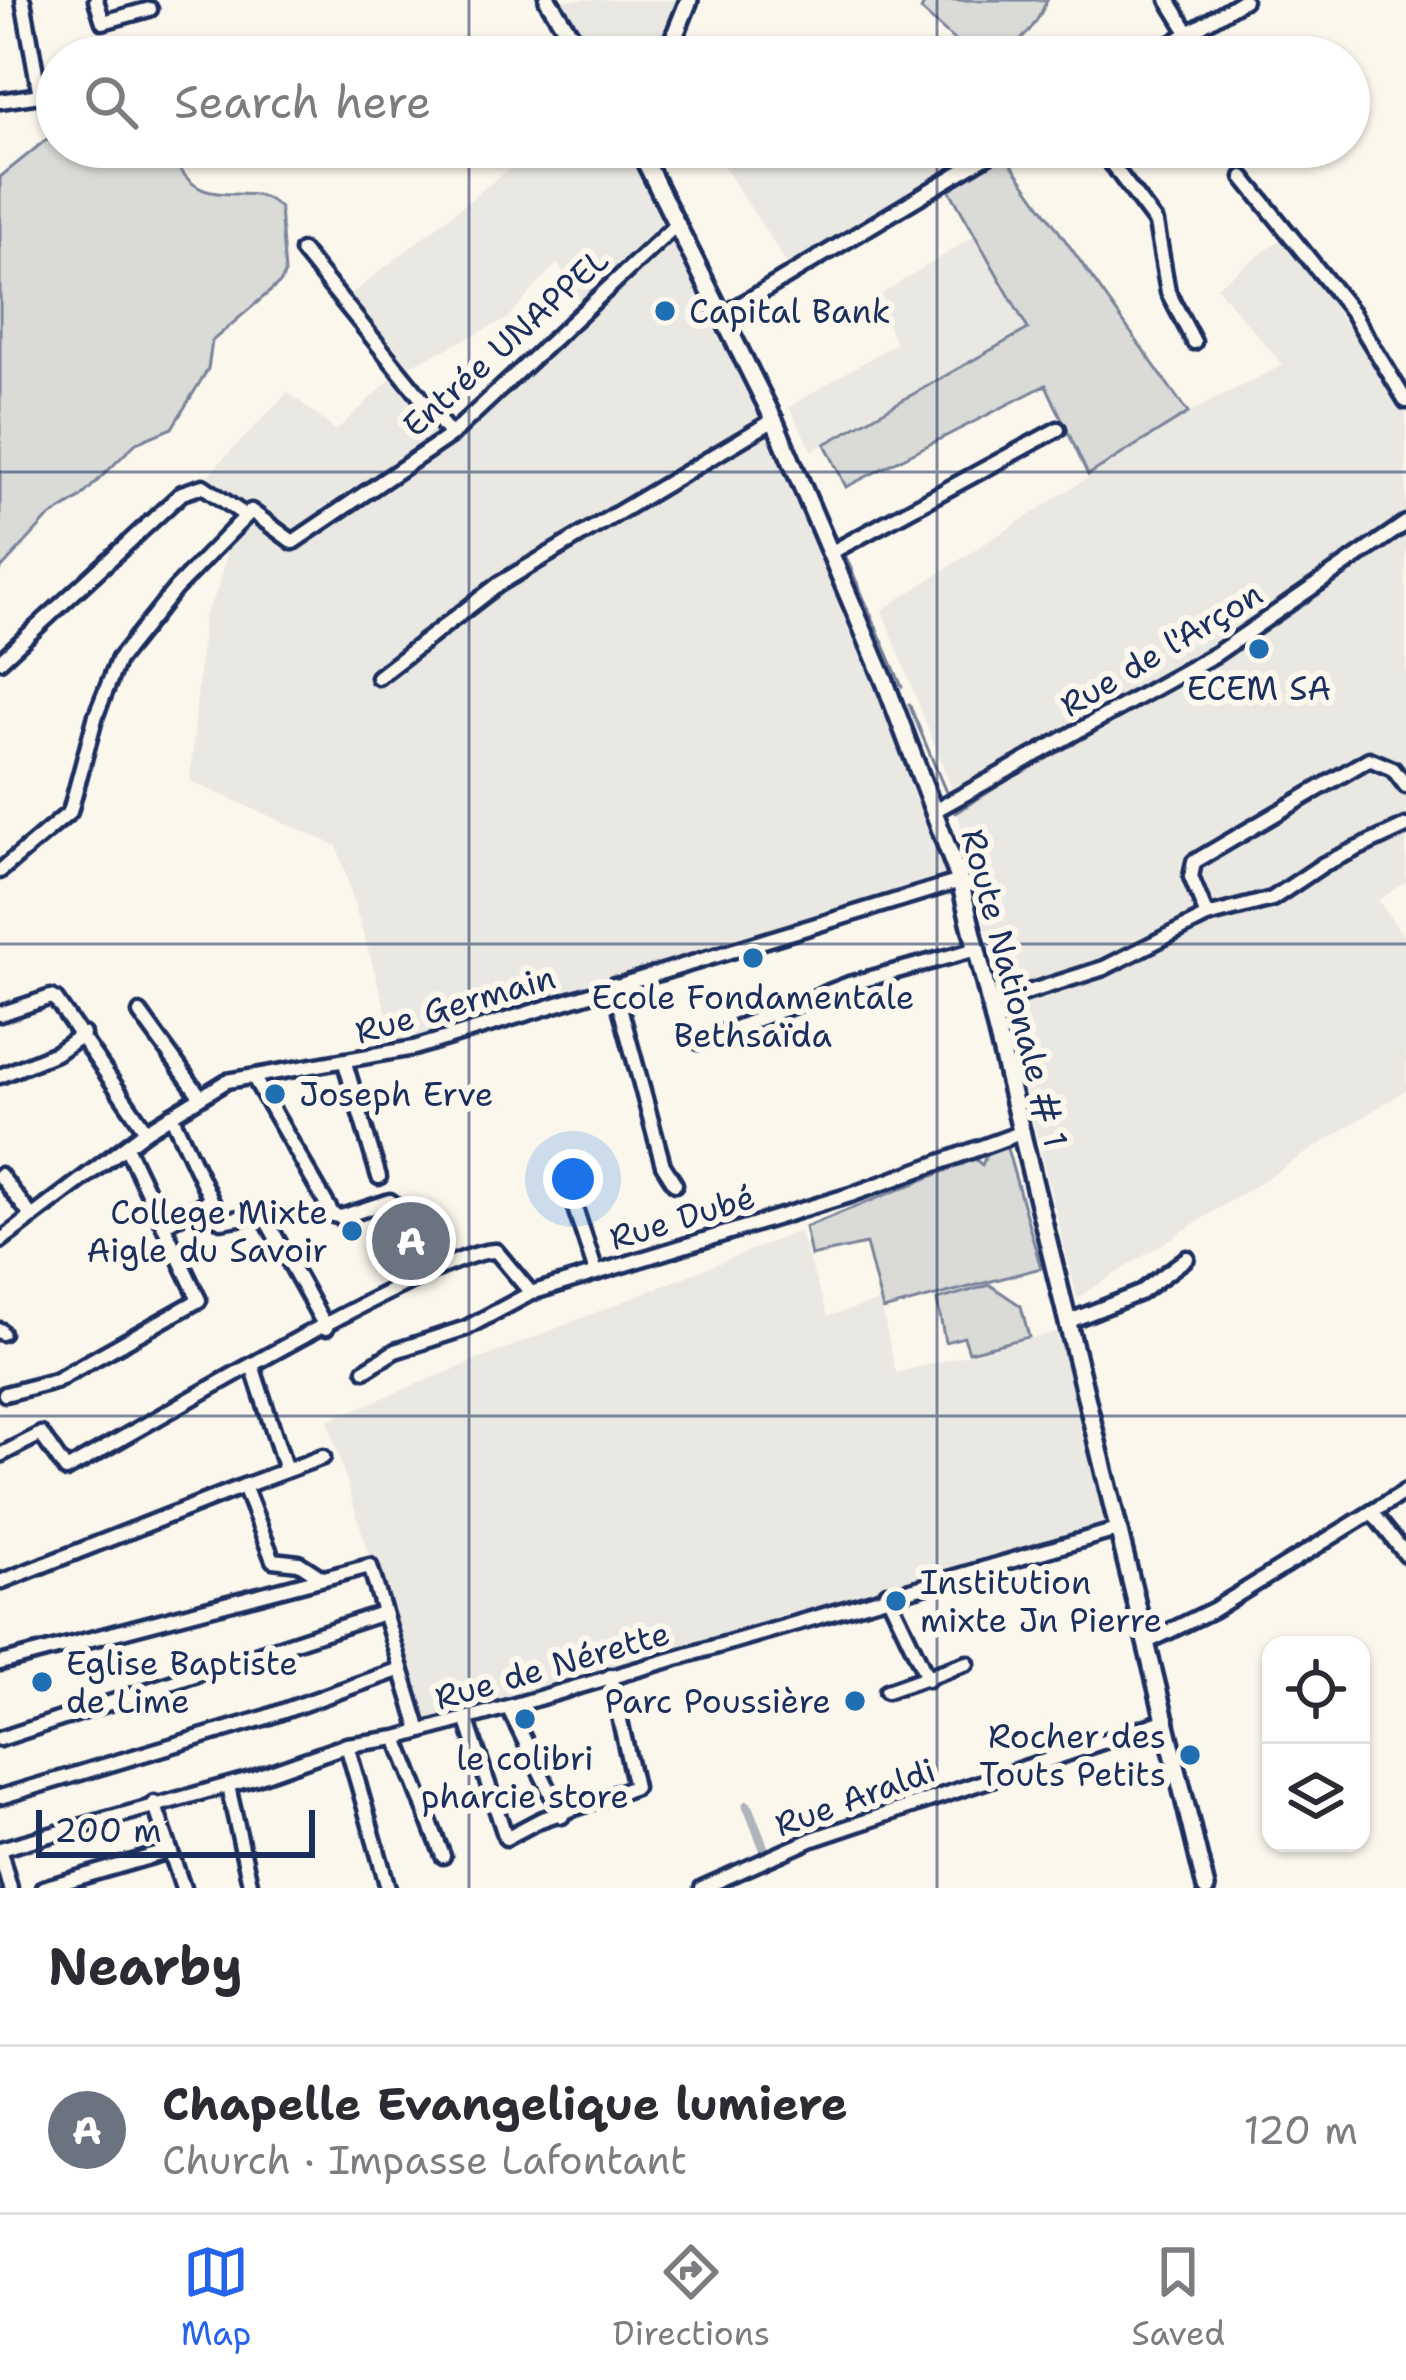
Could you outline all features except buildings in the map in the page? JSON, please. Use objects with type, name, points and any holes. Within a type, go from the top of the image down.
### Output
[{"type":"main road","points":[[548,0],[571,36]]},
{"type":"main road","points":[[674,36],[689,0]]},
{"type":"main road","name":"Route Nationale # 1","points":[[649,168],[725,314],[832,552],[960,881],[1206,1888]]},
{"type":"street","points":[[22,0],[36,73]]},
{"type":"street","points":[[96,0],[100,20],[150,9]]},
{"type":"street","points":[[1168,0],[1189,34]]},
{"type":"street","points":[[1186,36],[1244,0]]},
{"type":"street","points":[[0,101],[36,95]]},
{"type":"street","points":[[725,314],[967,168]]},
{"type":"street","points":[[1115,168],[1156,223],[1168,292],[1194,342]]},
{"type":"street","points":[[1243,177],[1352,312],[1406,401]]},
{"type":"street","name":"Entrée UNAPPEL","points":[[0,661],[182,493],[203,486],[293,542],[451,435],[678,223]]},
{"type":"street","points":[[302,251],[451,435]]},
{"type":"street","points":[[379,677],[499,584],[774,420]]},
{"type":"street","points":[[832,552],[1058,429]]},
{"type":"street","points":[[0,871],[70,812],[95,716],[118,660],[175,589],[248,513]]},
{"type":"street","name":"Rue de l'Arçon","points":[[936,810],[1216,654],[1406,523]]},
{"type":"street","points":[[1207,916],[1191,877],[1194,862],[1357,764],[1382,761],[1406,786]]},
{"type":"street","points":[[991,1004],[1104,968],[1207,916],[1272,899],[1324,864],[1406,826]]},
{"type":"street","name":"Rue Germain","points":[[0,1241],[146,1131],[226,1082],[345,1063],[457,1036],[960,881]]},
{"type":"street","points":[[699,1042],[850,983],[977,949]]},
{"type":"street","points":[[614,986],[663,1166],[675,1184]]},
{"type":"street","points":[[0,1014],[52,997],[146,1131]]},
{"type":"street","points":[[140,1013],[200,1096]]},
{"type":"street","points":[[0,1076],[56,1053],[82,1034]]},
{"type":"street","points":[[345,1063],[379,1177]]},
{"type":"street","points":[[254,1078],[333,1215],[390,1201],[404,1212]]},
{"type":"street","points":[[171,1115],[221,1221],[263,1214],[326,1328]]},
{"type":"street","name":"Rue Dubé","points":[[365,1370],[395,1351],[466,1328],[531,1293],[850,1195],[1023,1132]]},
{"type":"street","points":[[5,1394],[56,1381],[200,1300],[127,1149]]},
{"type":"street","points":[[0,1175],[32,1217]]},
{"type":"street","points":[[571,1196],[596,1272]]},
{"type":"street","points":[[165,1225],[210,1200]]},
{"type":"street","points":[[2,1450],[41,1434],[66,1470],[252,1366],[484,1251],[496,1251],[531,1293]]},
{"type":"street","points":[[1067,1322],[1140,1293],[1186,1258]]},
{"type":"street","points":[[252,1366],[286,1470]]},
{"type":"street","points":[[0,1582],[323,1457]]},
{"type":"street","points":[[244,1486],[273,1560],[291,1587]]},
{"type":"street","points":[[1147,1642],[1213,1610],[1406,1491]]},
{"type":"street","points":[[1372,1512],[1406,1555]]},
{"type":"street","name":"Rue de Nérette","points":[[0,1851],[154,1803],[228,1786],[346,1744],[397,1738],[508,1708],[887,1593],[1120,1529]]},
{"type":"street","points":[[273,1560],[299,1563],[322,1578]]},
{"type":"street","points":[[0,1663],[370,1566],[419,1731]]},
{"type":"street","points":[[887,1593],[928,1679]]},
{"type":"street","points":[[0,1739],[383,1613]]},
{"type":"street","points":[[887,1690],[968,1663]]},
{"type":"street","points":[[0,1797],[264,1718],[401,1669]]},
{"type":"street","points":[[466,1718],[505,1838],[635,1787],[610,1676]]},
{"type":"street","points":[[508,1708],[562,1816]]},
{"type":"street","name":"Rue Araldi","points":[[702,1888],[813,1839],[1167,1720]]},
{"type":"street","points":[[397,1738],[442,1856]]},
{"type":"street","points":[[346,1744],[388,1888]]},
{"type":"street","points":[[228,1786],[251,1888]]},
{"type":"street","points":[[154,1803],[183,1888]]},
{"type":"street","points":[[0,1851],[10,1888]]},
{"type":"street","points":[[44,1888],[170,1851]]},
{"type":"shaded area","points":[[560,0],[678,0],[663,36],[581,36]]},
{"type":"shaded area","points":[[926,0],[1047,0],[1023,36],[950,36],[921,10]]},
{"type":"shaded area","points":[[36,148],[36,168],[179,168],[197,187],[262,197],[280,208],[285,273],[281,282],[212,341],[208,369],[172,428],[136,443],[80,498],[47,519],[0,570],[0,177]]},
{"type":"shaded area","points":[[510,168],[638,168],[767,410],[953,879],[397,1047],[337,846],[190,781],[204,615],[216,593],[240,503],[208,475],[288,392],[336,431],[398,372],[452,442],[589,314],[557,263],[507,319],[410,366],[350,295]]},
{"type":"shaded area","points":[[725,168],[970,171],[789,267]]},
{"type":"shaded area","points":[[973,168],[1014,168],[1188,413],[1088,475],[1046,385],[846,487],[825,444],[1028,329],[946,184]]},
{"type":"shaded area","points":[[976,235],[1028,329],[812,451],[789,407],[896,343],[875,298]]},
{"type":"shaded area","points":[[1284,237],[1406,410],[1406,882],[1378,900],[1406,940],[1406,1090],[1077,1298],[951,787],[882,610],[1188,413],[1283,365],[1216,287]]},
{"type":"shaded area","points":[[1006,1145],[1041,1268],[883,1310],[866,1244],[811,1256],[805,1227],[975,1159],[982,1165],[987,1153]]},
{"type":"shaded area","points":[[799,1231],[828,1316],[880,1301],[896,1373],[1057,1332],[1115,1523],[421,1727],[328,1420]]},
{"type":"shaded area","points":[[990,1285],[1021,1306],[1029,1337],[969,1352],[964,1337],[945,1342],[937,1300]]},
{"type":"waterway","points":[[846,557],[902,687]]},
{"type":"waterway","points":[[1195,677],[1301,605]]},
{"type":"waterway","points":[[1026,769],[1176,687]]},
{"type":"waterway","points":[[909,704],[948,797]]},
{"type":"waterway","points":[[955,813],[1005,782]]},
{"type":"waterway","points":[[958,1784],[1022,1762]]},
{"type":"waterway","points":[[747,1805],[767,1856]]},
{"type":"place","name":"Capital Bank","points":[[665,311]]},
{"type":"place","name":"ECEM SA","points":[[1259,649]]},
{"type":"place","name":"Ecole Fondamentale Bethsaïda","points":[[753,958]]},
{"type":"place","name":"Joseph Erve","points":[[275,1094]]},
{"type":"place","name":"College Mixte Aigle du Savoir","points":[[352,1231]]},
{"type":"place","name":"Chapelle Evangelique lumiere","points":[[411,1241]]},
{"type":"place","name":"Institution mixte Jn Pierre","points":[[896,1601]]},
{"type":"place","name":"Eglise Baptiste de Lime","points":[[42,1682]]},
{"type":"place","name":"Parc Poussière","points":[[855,1701]]},
{"type":"place","name":"le colibri pharcie store","points":[[525,1719]]},
{"type":"place","name":"Rocher des Touts Petits","points":[[1190,1755]]}]
